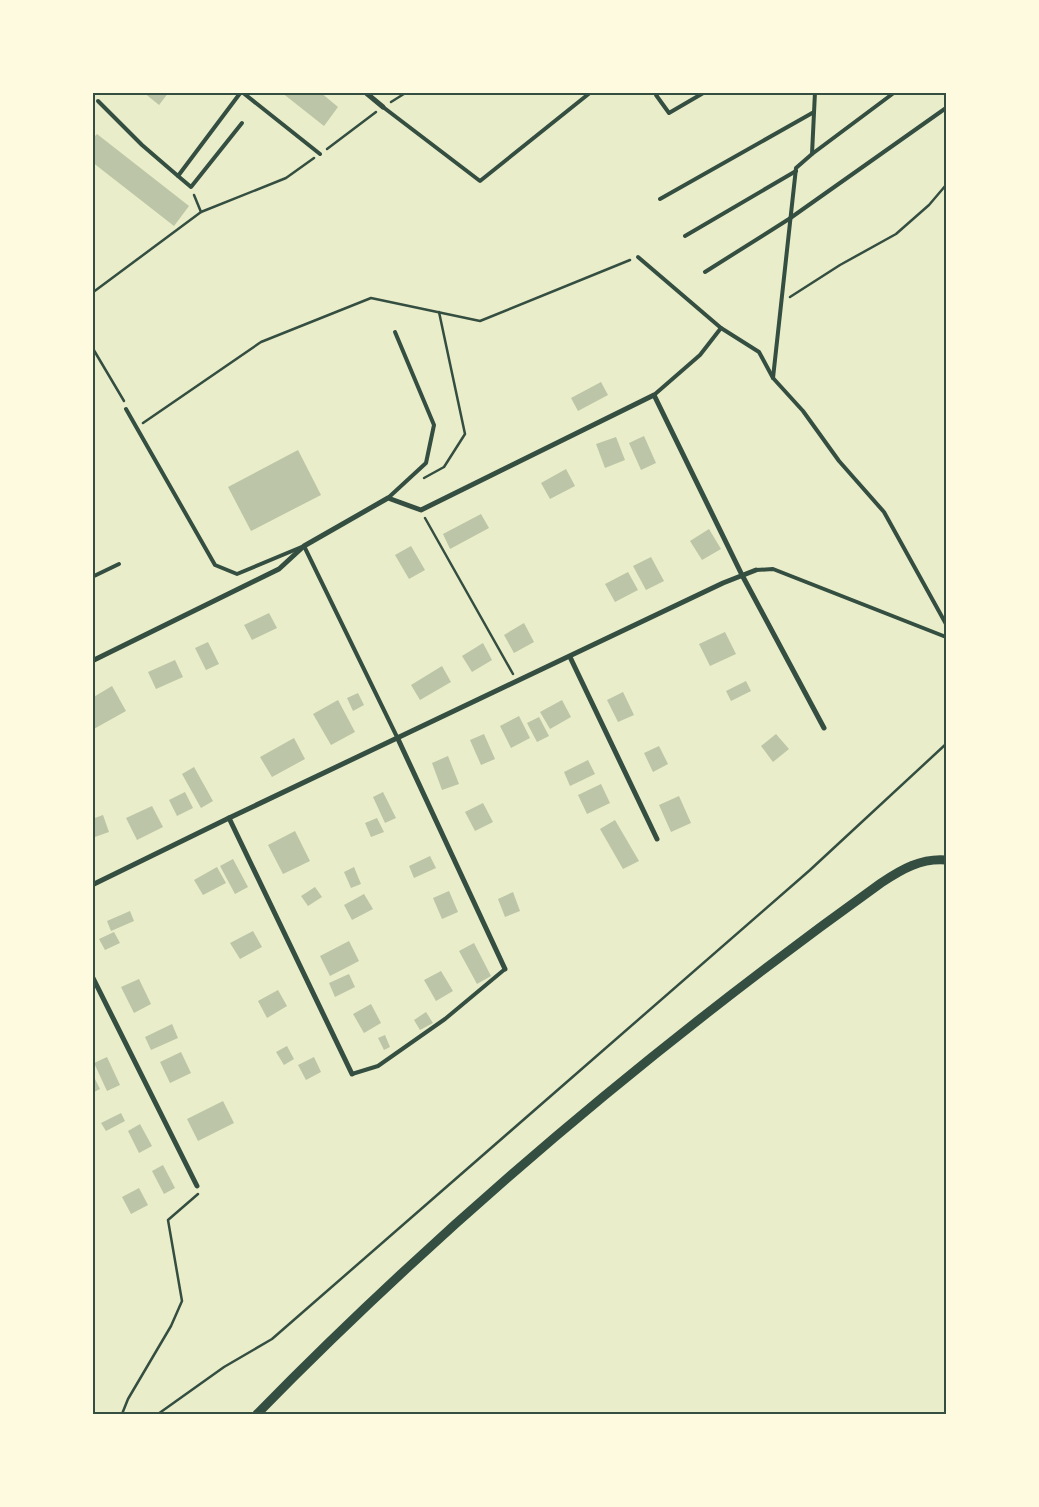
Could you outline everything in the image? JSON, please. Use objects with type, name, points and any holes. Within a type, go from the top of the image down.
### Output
[{"type":"street","points":[[365,92],[383,107]]},
{"type":"street","points":[[92,661],[279,569],[304,546],[388,498],[421,510],[654,395],[742,575],[824,728]]},
{"type":"street","points":[[92,885],[229,818],[756,570]]},
{"type":"street","points":[[570,657],[657,839]]},
{"type":"street","points":[[398,739],[505,969]]},
{"type":"street","points":[[229,818],[352,1074]]},
{"type":"street","points":[[257,1414],[450,1227],[625,1077],[881,883],[919,862],[938,859],[946,860]]},
{"type":"street","points":[[92,976],[197,1186]]},
{"type":"lane","points":[[178,176],[241,92],[320,154]]},
{"type":"lane","points":[[383,107],[480,181],[591,92]]},
{"type":"lane","points":[[659,92],[656,95],[669,113],[706,92]]},
{"type":"lane","points":[[812,154],[815,92]]},
{"type":"lane","points":[[773,378],[796,168],[895,92]]},
{"type":"lane","points":[[98,101],[142,146],[191,187],[242,123]]},
{"type":"lane","points":[[704,272],[789,219],[946,108]]},
{"type":"lane","points":[[660,200],[814,112]]},
{"type":"lane","points":[[685,236],[796,171]]},
{"type":"lane","points":[[638,257],[721,328],[759,352],[773,378],[803,412],[839,461],[884,512],[946,624]]},
{"type":"lane","points":[[654,395],[700,355],[721,328]]},
{"type":"lane","points":[[388,498],[426,463],[434,425],[396,332]]},
{"type":"lane","points":[[126,409],[214,565],[237,574],[304,546],[398,739]]},
{"type":"lane","points":[[92,577],[119,564]]},
{"type":"lane","points":[[756,570],[773,569],[946,637]]},
{"type":"lane","points":[[352,1074],[378,1066],[445,1019],[505,969]]},
{"type":"path","points":[[92,292],[201,212],[286,178],[383,107],[407,92]]},
{"type":"path","points":[[781,302],[896,234],[929,205],[946,185]]},
{"type":"path","points":[[191,187],[201,212]]},
{"type":"path","points":[[137,427],[261,342],[371,298],[480,321],[638,257]]},
{"type":"path","points":[[420,480],[444,467],[465,434],[439,312]]},
{"type":"path","points":[[92,348],[127,405],[126,409]]},
{"type":"path","points":[[421,510],[517,682]]},
{"type":"path","points":[[158,1414],[224,1366],[272,1339],[810,870],[946,744]]},
{"type":"path","points":[[122,1414],[128,1399],[171,1326],[182,1300],[168,1220],[198,1195],[197,1186]]},
{"type":"building","points":[[143,92],[169,92],[159,105]]},
{"type":"building","points":[[281,92],[320,92],[338,107],[324,126]]},
{"type":"building","points":[[97,134],[189,206],[174,226],[92,162],[92,139]]},
{"type":"building","points":[[601,382],[608,395],[578,411],[571,398]]},
{"type":"building","points":[[644,436],[656,463],[641,470],[629,443]]},
{"type":"building","points":[[616,437],[625,460],[605,468],[596,444]]},
{"type":"building","points":[[298,450],[321,495],[251,531],[228,487]]},
{"type":"building","points":[[566,469],[575,486],[550,499],[541,483]]},
{"type":"building","points":[[481,514],[489,528],[450,549],[443,534]]},
{"type":"building","points":[[709,529],[721,549],[702,560],[690,541]]},
{"type":"building","points":[[411,546],[425,570],[409,579],[395,555]]},
{"type":"building","points":[[651,557],[664,581],[646,590],[633,566]]},
{"type":"building","points":[[628,572],[638,590],[615,602],[605,584]]},
{"type":"building","points":[[269,613],[277,628],[252,640],[244,625]]},
{"type":"building","points":[[524,623],[534,642],[514,653],[504,635]]},
{"type":"building","points":[[725,632],[736,654],[710,666],[699,644]]},
{"type":"building","points":[[208,642],[219,664],[206,670],[195,648]]},
{"type":"building","points":[[483,643],[492,660],[472,672],[462,656]]},
{"type":"building","points":[[175,660],[183,677],[156,689],[148,672]]},
{"type":"building","points":[[442,666],[451,682],[420,700],[411,685]]},
{"type":"building","points":[[746,681],[751,691],[731,701],[726,691]]},
{"type":"building","points":[[112,686],[126,711],[92,730],[92,698]]},
{"type":"building","points":[[623,692],[634,715],[618,722],[607,700]]},
{"type":"building","points":[[358,693],[364,705],[353,711],[347,698]]},
{"type":"building","points":[[338,700],[355,732],[331,745],[313,714]]},
{"type":"building","points":[[562,700],[571,717],[550,729],[540,712]]},
{"type":"building","points":[[519,716],[530,738],[511,748],[500,726]]},
{"type":"building","points":[[539,717],[549,736],[537,742],[527,723]]},
{"type":"building","points":[[484,734],[495,759],[481,765],[470,740]]},
{"type":"building","points":[[776,734],[789,749],[773,762],[761,746]]},
{"type":"building","points":[[294,738],[305,759],[272,777],[260,757]]},
{"type":"building","points":[[659,746],[668,764],[653,772],[644,753]]},
{"type":"building","points":[[448,756],[459,784],[442,790],[432,763]]},
{"type":"building","points":[[588,760],[595,774],[570,786],[564,772]]},
{"type":"building","points":[[194,767],[213,801],[201,808],[182,774]]},
{"type":"building","points":[[601,784],[610,803],[587,814],[578,795]]},
{"type":"building","points":[[185,792],[193,808],[177,816],[169,800]]},
{"type":"building","points":[[383,792],[396,818],[385,823],[373,797]]},
{"type":"building","points":[[679,796],[691,823],[671,832],[659,805]]},
{"type":"building","points":[[483,803],[493,822],[475,831],[465,812]]},
{"type":"building","points":[[152,806],[163,827],[137,840],[126,818]]},
{"type":"building","points":[[103,815],[109,832],[92,838],[92,819]]},
{"type":"building","points":[[377,818],[384,832],[371,837],[365,823]]},
{"type":"building","points":[[615,820],[639,861],[623,869],[600,829]]},
{"type":"building","points":[[295,831],[310,861],[283,874],[268,845]]},
{"type":"building","points":[[430,856],[436,868],[414,878],[409,866]]},
{"type":"building","points":[[233,859],[248,887],[235,894],[220,866]]},
{"type":"building","points":[[217,867],[226,883],[203,895],[194,880]]},
{"type":"building","points":[[354,867],[361,884],[351,888],[344,872]]},
{"type":"building","points":[[315,887],[322,897],[308,906],[301,896]]},
{"type":"building","points":[[449,891],[458,912],[442,919],[433,898]]},
{"type":"building","points":[[513,892],[520,911],[505,917],[498,899]]},
{"type":"building","points":[[364,894],[373,909],[352,920],[344,905]]},
{"type":"building","points":[[130,911],[134,921],[111,931],[107,921]]},
{"type":"building","points":[[253,931],[262,947],[240,959],[230,943]]},
{"type":"building","points":[[114,932],[120,943],[105,950],[99,939]]},
{"type":"building","points":[[349,941],[359,961],[330,976],[320,956]]},
{"type":"building","points":[[474,943],[491,976],[477,984],[459,951]]},
{"type":"building","points":[[441,971],[453,991],[436,1001],[424,980]]},
{"type":"building","points":[[349,974],[355,987],[335,997],[329,983]]},
{"type":"building","points":[[139,979],[151,1004],[134,1013],[121,987]]},
{"type":"building","points":[[278,990],[287,1006],[267,1018],[258,1001]]},
{"type":"building","points":[[371,1004],[381,1023],[364,1033],[353,1014]]},
{"type":"building","points":[[426,1012],[433,1023],[420,1030],[414,1020]]},
{"type":"building","points":[[172,1024],[178,1038],[151,1050],[145,1037]]},
{"type":"building","points":[[385,1035],[390,1047],[384,1050],[378,1038]]},
{"type":"building","points":[[287,1046],[294,1059],[284,1065],[276,1052]]},
{"type":"building","points":[[181,1052],[191,1073],[170,1083],[160,1062]]},
{"type":"building","points":[[107,1057],[120,1085],[107,1091],[94,1063]]},
{"type":"building","points":[[314,1057],[321,1072],[306,1080],[298,1065]]},
{"type":"building","points":[[94,1077],[100,1089],[92,1093],[92,1078]]},
{"type":"building","points":[[223,1101],[234,1123],[198,1141],[187,1119]]},
{"type":"building","points":[[121,1113],[125,1121],[106,1131],[101,1123]]},
{"type":"building","points":[[140,1124],[152,1146],[139,1153],[128,1131]]},
{"type":"building","points":[[163,1165],[175,1188],[164,1194],[152,1171]]},
{"type":"building","points":[[139,1188],[148,1205],[131,1214],[122,1197]]}]
